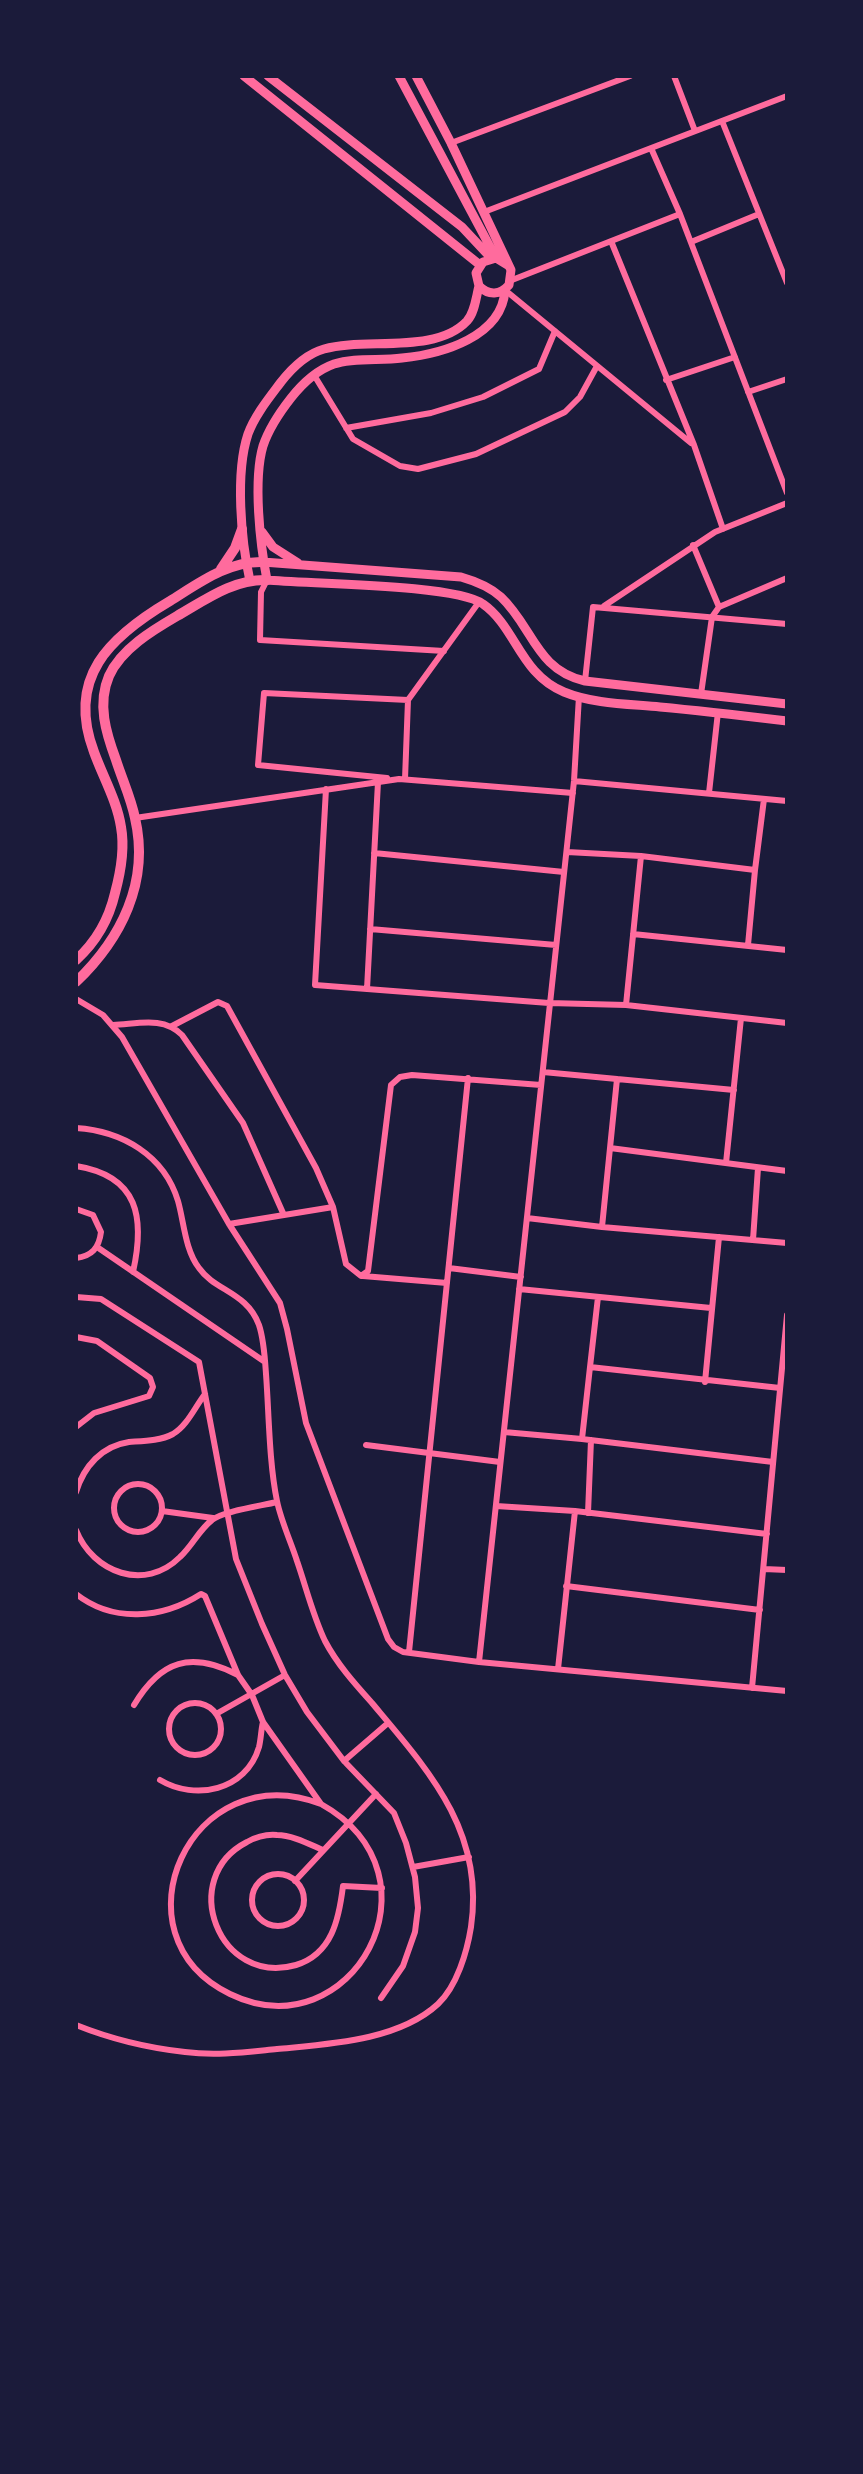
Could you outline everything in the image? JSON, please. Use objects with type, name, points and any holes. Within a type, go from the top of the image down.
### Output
[{"type":"main road","points":[[244,76],[480,265]]},
{"type":"main road","points":[[268,76],[462,227],[494,258],[509,266]]},
{"type":"main road","points":[[399,76],[494,258]]},
{"type":"main road","points":[[267,580],[260,529],[259,467],[271,426],[289,401],[314,375],[342,362],[413,357],[466,340],[493,324],[500,312],[505,290],[512,280],[509,266],[419,77]]},
{"type":"main road","points":[[250,581],[242,529],[243,461],[248,436],[259,413],[293,369],[307,357],[328,348],[411,342],[451,330],[469,318],[479,286],[476,273],[480,265],[494,258]]},
{"type":"main road","points":[[479,286],[492,293],[505,290]]},
{"type":"main road","points":[[218,572],[231,556],[242,529]]},
{"type":"main road","points":[[260,529],[273,547],[305,566]]},
{"type":"main road","points":[[76,960],[102,929],[113,902],[122,858],[121,826],[89,737],[84,708],[86,687],[96,665],[122,634],[153,611],[218,572],[245,562],[449,574],[471,580],[504,600],[552,665],[566,676],[585,681],[787,704]]},
{"type":"main road","points":[[305,566],[305,583]]},
{"type":"main road","points":[[76,982],[103,954],[128,910],[139,855],[135,818],[104,720],[103,700],[110,676],[120,661],[148,634],[217,593],[250,581],[267,580],[464,595],[480,601],[534,670],[560,690],[606,701],[787,721]]},
{"type":"main road","points":[[113,902],[128,910]]},
{"type":"street","points":[[451,143],[627,76]]},
{"type":"street","points":[[674,76],[695,131]]},
{"type":"street","points":[[484,212],[787,96]]},
{"type":"street","points":[[722,121],[787,283]]},
{"type":"street","points":[[651,148],[680,214],[787,493]]},
{"type":"street","points":[[512,280],[680,214]]},
{"type":"street","points":[[691,242],[759,214]]},
{"type":"street","points":[[611,241],[694,445],[723,529]]},
{"type":"street","points":[[505,290],[694,445]]},
{"type":"street","points":[[346,428],[431,413],[483,397],[539,369],[555,331]]},
{"type":"street","points":[[666,380],[735,357]]},
{"type":"street","points":[[314,375],[360,445],[406,468],[418,469],[476,454],[565,412],[580,397],[597,366]]},
{"type":"street","points":[[748,392],[787,379]]},
{"type":"street","points":[[604,606],[693,545],[787,503]]},
{"type":"street","points":[[693,545],[719,607]]},
{"type":"street","points":[[701,694],[712,617],[719,607],[787,578]]},
{"type":"street","points":[[267,580],[261,592],[260,640],[444,651]]},
{"type":"street","points":[[250,581],[261,592]]},
{"type":"street","points":[[402,779],[408,700],[480,601]]},
{"type":"street","points":[[585,681],[593,607],[787,624]]},
{"type":"street","points":[[408,700],[264,693],[258,765],[573,793]]},
{"type":"street","points":[[479,1662],[567,852],[579,696]]},
{"type":"street","points":[[709,793],[718,712]]},
{"type":"street","points":[[135,818],[402,779]]},
{"type":"street","points":[[574,781],[787,801]]},
{"type":"street","points":[[367,989],[378,782]]},
{"type":"street","points":[[326,789],[315,985],[549,1003],[626,1005],[787,1023]]},
{"type":"street","points":[[748,945],[764,799]]},
{"type":"street","points":[[567,852],[641,856],[755,870]]},
{"type":"street","points":[[374,853],[564,872]]},
{"type":"street","points":[[626,1005],[641,856]]},
{"type":"street","points":[[370,929],[556,945]]},
{"type":"street","points":[[633,934],[787,950]]},
{"type":"street","points":[[76,999],[103,1015],[113,1025],[229,1224],[280,1303],[311,1437],[388,1639],[394,1647],[479,1662],[787,1691]]},
{"type":"street","points":[[172,1026],[218,1002],[227,1006],[316,1168],[333,1207],[346,1264],[361,1276],[447,1283]]},
{"type":"street","points":[[726,1163],[741,1018]]},
{"type":"street","points":[[113,1025],[160,1022],[172,1026],[185,1040],[240,1116],[283,1213]]},
{"type":"street","points":[[543,1072],[734,1090]]},
{"type":"street","points":[[361,1276],[368,1271],[391,1085],[400,1077],[412,1075],[541,1085]]},
{"type":"street","points":[[409,1652],[468,1078]]},
{"type":"street","points":[[602,1227],[617,1079]]},
{"type":"street","points":[[76,1128],[116,1134],[137,1145],[161,1170],[177,1198],[186,1238],[199,1269],[248,1305],[259,1326],[265,1362],[277,1502],[325,1641],[342,1668],[434,1780],[451,1807],[469,1857],[473,1879],[471,1928],[461,1965],[438,2003],[398,2027],[330,2044],[228,2055],[126,2042],[76,2025]]},
{"type":"street","points":[[610,1148],[787,1171]]},
{"type":"street","points":[[76,1166],[99,1170],[110,1176],[132,1199],[140,1232],[133,1272]]},
{"type":"street","points":[[753,1240],[758,1168]]},
{"type":"street","points":[[229,1224],[333,1207]]},
{"type":"street","points":[[76,1209],[93,1215],[101,1232],[97,1247],[87,1256],[76,1258]]},
{"type":"street","points":[[527,1218],[787,1243]]},
{"type":"street","points":[[705,1382],[719,1237]]},
{"type":"street","points":[[97,1247],[265,1362]]},
{"type":"street","points":[[449,1268],[521,1277]]},
{"type":"street","points":[[519,1289],[711,1308]]},
{"type":"street","points":[[76,1297],[101,1299],[199,1362],[236,1559],[285,1675],[307,1712],[344,1761],[394,1813],[413,1867],[418,1908],[415,1932],[403,1966],[381,1998]]},
{"type":"street","points":[[582,1439],[598,1297]]},
{"type":"street","points":[[752,1688],[787,1315]]},
{"type":"street","points":[[76,1337],[97,1341],[150,1378],[153,1387],[149,1396],[94,1413],[76,1427]]},
{"type":"street","points":[[590,1367],[780,1388]]},
{"type":"street","points":[[76,1492],[83,1474],[101,1453],[118,1444],[169,1436],[182,1426],[205,1394]]},
{"type":"street","points":[[778,1417],[787,1418]]},
{"type":"street","points":[[504,1432],[773,1462]]},
{"type":"street","points":[[588,1513],[591,1440]]},
{"type":"street","points":[[366,1445],[500,1462]]},
{"type":"street","points":[[141,1484],[157,1493],[162,1511],[153,1527],[134,1532],[118,1523],[113,1504],[123,1488],[141,1484]]},
{"type":"street","points":[[162,1511],[213,1518],[277,1502]]},
{"type":"street","points":[[496,1506],[575,1511],[767,1534]]},
{"type":"street","points":[[558,1669],[575,1511]]},
{"type":"street","points":[[76,1530],[85,1549],[102,1565],[119,1574],[141,1576],[164,1569],[179,1559],[213,1518]]},
{"type":"street","points":[[764,1569],[787,1570]]},
{"type":"street","points":[[566,1586],[760,1610]]},
{"type":"street","points":[[76,1594],[105,1609],[136,1615],[169,1611],[201,1594],[205,1596],[238,1675],[252,1695],[263,1722],[321,1804]]},
{"type":"street","points":[[134,1705],[148,1683],[168,1668],[193,1661],[219,1665],[238,1675]]},
{"type":"street","points":[[216,1714],[285,1675]]},
{"type":"street","points":[[202,1704],[216,1714],[221,1726],[220,1736],[207,1751],[198,1755],[187,1754],[172,1741],[170,1721],[183,1706],[202,1704]]},
{"type":"street","points":[[160,1780],[174,1789],[200,1793],[225,1786],[245,1771],[259,1749],[263,1722]]},
{"type":"street","points":[[344,1761],[388,1723]]},
{"type":"street","points":[[295,1881],[376,1794]]},
{"type":"street","points":[[282,1795],[321,1804],[348,1822],[371,1852],[382,1888],[379,1927],[369,1952],[343,1982],[321,1995],[283,2005],[244,2000],[220,1988],[191,1961],[178,1938],[171,1900],[178,1861],[199,1828],[219,1811],[256,1797],[282,1795]]},
{"type":"street","points":[[323,1850],[277,1834],[257,1837],[235,1848],[223,1860],[211,1895],[212,1914],[218,1933],[228,1946],[252,1964],[269,1968],[299,1964],[315,1955],[329,1941],[339,1918],[343,1886],[382,1888]]},
{"type":"street","points":[[413,1867],[469,1857]]},
{"type":"street","points":[[280,1874],[295,1881],[303,1896],[301,1912],[295,1919],[288,1924],[272,1925],[258,1916],[252,1900],[253,1892],[263,1878],[280,1874]]}]
